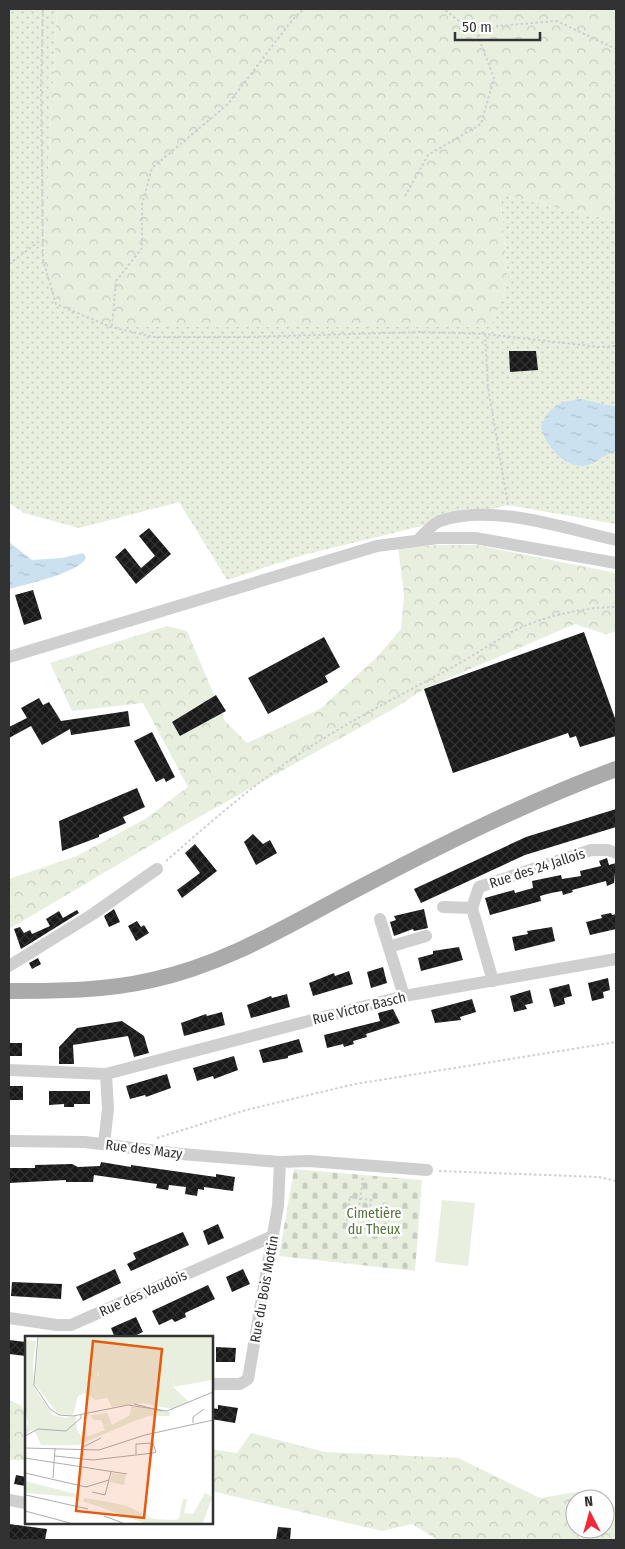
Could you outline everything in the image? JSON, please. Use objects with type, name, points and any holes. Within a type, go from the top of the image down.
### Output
[{"type":"main road","points":[[9,991],[118,986],[153,980],[189,970],[266,939],[427,852],[543,797],[616,769]]},
{"type":"street","points":[[417,541],[438,521],[472,515],[510,517],[616,540]]},
{"type":"street","points":[[9,657],[378,546],[417,541],[475,538],[616,563]]},
{"type":"street","name":"Rue des 24 Jallois","points":[[472,908],[479,887],[591,850],[616,853]]},
{"type":"street","points":[[9,966],[93,914],[157,869]]},
{"type":"street","points":[[443,906],[472,908],[493,981]]},
{"type":"street","points":[[380,919],[404,996]]},
{"type":"street","points":[[389,947],[426,936]]},
{"type":"street","name":"Rue Victor Basch","points":[[9,1070],[106,1074],[404,996],[616,959]]},
{"type":"street","points":[[104,1144],[108,1109],[106,1074]]},
{"type":"street","name":"Rue des Mazy","points":[[9,1141],[84,1142],[181,1154],[280,1162],[308,1161],[427,1170]]},
{"type":"street","name":"Rue du Bois Mottin","points":[[212,1384],[240,1384],[248,1379],[278,1206],[280,1162]]},
{"type":"street","name":"Rue des Vaudois","points":[[9,1318],[57,1325],[71,1325],[273,1236]]},
{"type":"street","points":[[9,1500],[25,1503]]},
{"type":"path","points":[[43,9],[41,83],[42,239],[43,260],[56,304],[112,327],[153,337],[246,338],[422,332],[486,334],[616,346]]},
{"type":"path","points":[[112,327],[116,281],[142,248],[142,204],[152,168],[228,104],[293,19],[304,9]]},
{"type":"path","points":[[405,196],[428,155],[481,124],[494,78],[478,36],[444,9]]},
{"type":"path","points":[[478,36],[498,26],[557,21],[616,49]]},
{"type":"path","points":[[9,264],[42,239]]},
{"type":"path","points":[[486,334],[488,387],[510,517]]},
{"type":"path","points":[[157,869],[215,819],[290,760],[359,716],[479,653],[512,632],[593,607],[616,607]]},
{"type":"path","points":[[155,1139],[246,1110],[355,1084],[616,1042]]},
{"type":"path","points":[[358,1215],[364,1165]]},
{"type":"path","points":[[427,1170],[599,1177],[616,1181]]},
{"type":"path","points":[[350,1197],[360,1199],[371,1200],[368,1230],[346,1227],[350,1197]]},
{"type":"green space","points":[[9,9],[57,9],[43,260],[111,327],[491,327],[508,281],[500,194],[616,221],[616,524],[508,505],[303,555],[227,580],[179,502],[79,528],[24,513],[9,503]]},
{"type":"green space","points":[[57,9],[616,9],[616,221],[500,194],[508,281],[491,327],[111,327],[60,303],[43,260]]},
{"type":"green space","points":[[477,545],[616,573],[616,632],[605,634],[575,624],[424,689],[395,708],[190,822],[9,929],[9,879],[77,856],[145,819],[188,787],[143,703],[72,711],[50,663],[167,626],[187,631],[225,721],[247,743],[320,709],[377,657],[401,629],[404,594],[398,548]]},
{"type":"green space","name":"Cimetière du Theux","points":[[294,1169],[422,1180],[415,1271],[279,1256]]},
{"type":"green space","points":[[442,1200],[475,1203],[468,1266],[435,1262]]},
{"type":"green space","points":[[9,1400],[21,1405],[25,1414],[25,1460],[9,1460]]},
{"type":"green space","points":[[251,1433],[325,1452],[458,1458],[540,1498],[565,1494],[565,1539],[615,1539],[616,1507],[616,1540],[438,1540],[412,1524],[382,1531],[212,1491],[212,1449],[237,1453]]},
{"type":"water","points":[[581,399],[616,407],[616,452],[608,454],[592,464],[580,466],[572,464],[557,455],[547,441],[541,426],[544,419],[556,406],[567,401]]},
{"type":"water","points":[[9,542],[32,560],[62,558],[83,553],[86,558],[82,563],[63,573],[9,589]]},
{"type":"building","points":[[509,351],[536,351],[538,370],[510,372]]},
{"type":"building","points":[[149,528],[171,554],[136,584],[115,557],[125,548],[141,568],[155,556],[139,536]]},
{"type":"building","points":[[33,590],[42,619],[24,625],[15,595]]},
{"type":"building","points":[[584,632],[616,721],[616,736],[580,747],[576,736],[570,738],[568,733],[453,773],[424,689]]},
{"type":"building","points":[[324,637],[340,667],[325,676],[328,682],[268,714],[248,678]]},
{"type":"building","points":[[216,695],[226,711],[180,736],[172,722]]},
{"type":"building","points":[[39,698],[43,705],[49,702],[61,721],[128,711],[130,726],[71,735],[70,729],[42,745],[31,726],[9,738],[9,727],[27,718],[21,708]]},
{"type":"building","points":[[152,732],[175,777],[166,782],[164,778],[156,782],[134,741]]},
{"type":"building","points":[[137,788],[145,807],[123,817],[126,823],[99,835],[99,837],[62,851],[59,821]]},
{"type":"building","points":[[616,809],[616,827],[525,855],[421,903],[414,889],[526,837]]},
{"type":"building","points":[[253,834],[263,844],[270,840],[277,853],[256,865],[244,842]]},
{"type":"building","points":[[195,844],[217,871],[182,898],[177,890],[200,873],[185,853]]},
{"type":"building","points":[[607,858],[609,865],[616,863],[614,883],[607,886],[606,881],[572,890],[573,892],[563,895],[562,891],[551,893],[540,896],[541,901],[490,915],[485,898],[514,890],[515,893],[533,888],[532,881],[561,875],[562,879],[581,876],[580,871],[601,866],[599,861]]},
{"type":"building","points":[[114,909],[120,922],[109,927],[104,916]]},
{"type":"building","points":[[424,909],[428,928],[414,931],[413,929],[394,936],[390,922],[396,920],[394,916]]},
{"type":"building","points":[[77,910],[79,913],[21,949],[14,929],[20,927],[24,933],[30,930],[32,934],[50,926],[46,919],[59,911],[63,918]]},
{"type":"building","points":[[611,913],[612,915],[616,914],[616,929],[590,935],[586,922],[602,918],[601,915]]},
{"type":"building","points":[[137,921],[141,927],[144,925],[149,933],[136,941],[128,926]]},
{"type":"building","points":[[552,927],[555,941],[515,951],[512,937],[528,934],[527,931]]},
{"type":"building","points":[[459,947],[463,960],[421,971],[418,958],[433,954],[433,951]]},
{"type":"building","points":[[38,958],[41,964],[32,969],[29,963]]},
{"type":"building","points":[[383,967],[387,983],[371,988],[367,972]]},
{"type":"building","points":[[349,971],[353,984],[313,996],[309,983],[334,973],[335,976]]},
{"type":"building","points":[[608,978],[610,990],[603,992],[604,998],[592,1001],[588,983]]},
{"type":"building","points":[[569,984],[572,996],[564,998],[565,1004],[554,1007],[549,989]]},
{"type":"building","points":[[530,990],[533,1003],[525,1005],[527,1009],[514,1012],[510,996]]},
{"type":"building","points":[[287,994],[290,1007],[251,1018],[247,1005],[271,996],[272,998]]},
{"type":"building","points":[[472,999],[476,1012],[460,1017],[461,1020],[435,1023],[431,1010]]},
{"type":"building","points":[[393,1009],[400,1023],[366,1034],[367,1037],[353,1041],[354,1044],[344,1047],[343,1044],[327,1048],[324,1035],[380,1021],[378,1013]]},
{"type":"building","points":[[222,1012],[225,1025],[184,1036],[181,1023],[206,1014],[207,1016]]},
{"type":"building","points":[[122,1021],[144,1036],[149,1053],[134,1057],[128,1036],[73,1045],[74,1064],[59,1064],[59,1047],[77,1028]]},
{"type":"building","points":[[299,1039],[303,1052],[288,1056],[288,1058],[263,1063],[259,1050]]},
{"type":"building","points":[[9,1043],[22,1043],[22,1056],[9,1056]]},
{"type":"building","points":[[234,1056],[238,1070],[214,1079],[213,1076],[197,1081],[193,1068]]},
{"type":"building","points":[[167,1074],[171,1088],[146,1097],[145,1095],[130,1099],[126,1086]]},
{"type":"building","points":[[9,1086],[23,1086],[23,1100],[10,1100]]},
{"type":"building","points":[[49,1091],[90,1091],[90,1104],[74,1104],[74,1107],[64,1107],[64,1104],[49,1105]]},
{"type":"building","points":[[101,1162],[216,1177],[216,1174],[235,1177],[233,1191],[204,1187],[204,1190],[198,1189],[197,1196],[185,1194],[186,1187],[169,1185],[168,1190],[156,1188],[157,1184],[94,1175],[93,1182],[66,1182],[66,1180],[9,1183],[9,1168],[35,1168],[35,1165],[72,1164],[78,1167],[100,1166]]},
{"type":"building","points":[[218,1224],[224,1238],[208,1245],[203,1231]]},
{"type":"building","points":[[183,1232],[189,1245],[131,1271],[127,1264],[136,1259],[133,1253]]},
{"type":"building","points":[[115,1269],[121,1283],[83,1301],[76,1287]]},
{"type":"building","points":[[243,1269],[250,1284],[232,1292],[226,1277]]},
{"type":"building","points":[[12,1282],[62,1284],[61,1299],[11,1296]]},
{"type":"building","points":[[208,1285],[215,1299],[185,1313],[186,1317],[175,1322],[172,1319],[159,1325],[152,1311]]},
{"type":"building","points":[[136,1317],[143,1332],[134,1336],[114,1336],[111,1328]]},
{"type":"building","points":[[9,1340],[25,1342],[25,1356],[9,1354]]},
{"type":"building","points":[[216,1347],[236,1348],[235,1362],[216,1362]]},
{"type":"building","points":[[218,1405],[238,1408],[235,1423],[212,1419],[212,1408],[218,1409]]},
{"type":"building","points":[[16,1475],[25,1477],[25,1486],[14,1484]]},
{"type":"building","points":[[9,1524],[47,1529],[45,1540],[9,1540]]},
{"type":"building","points":[[278,1527],[291,1528],[290,1540],[276,1540]]}]
